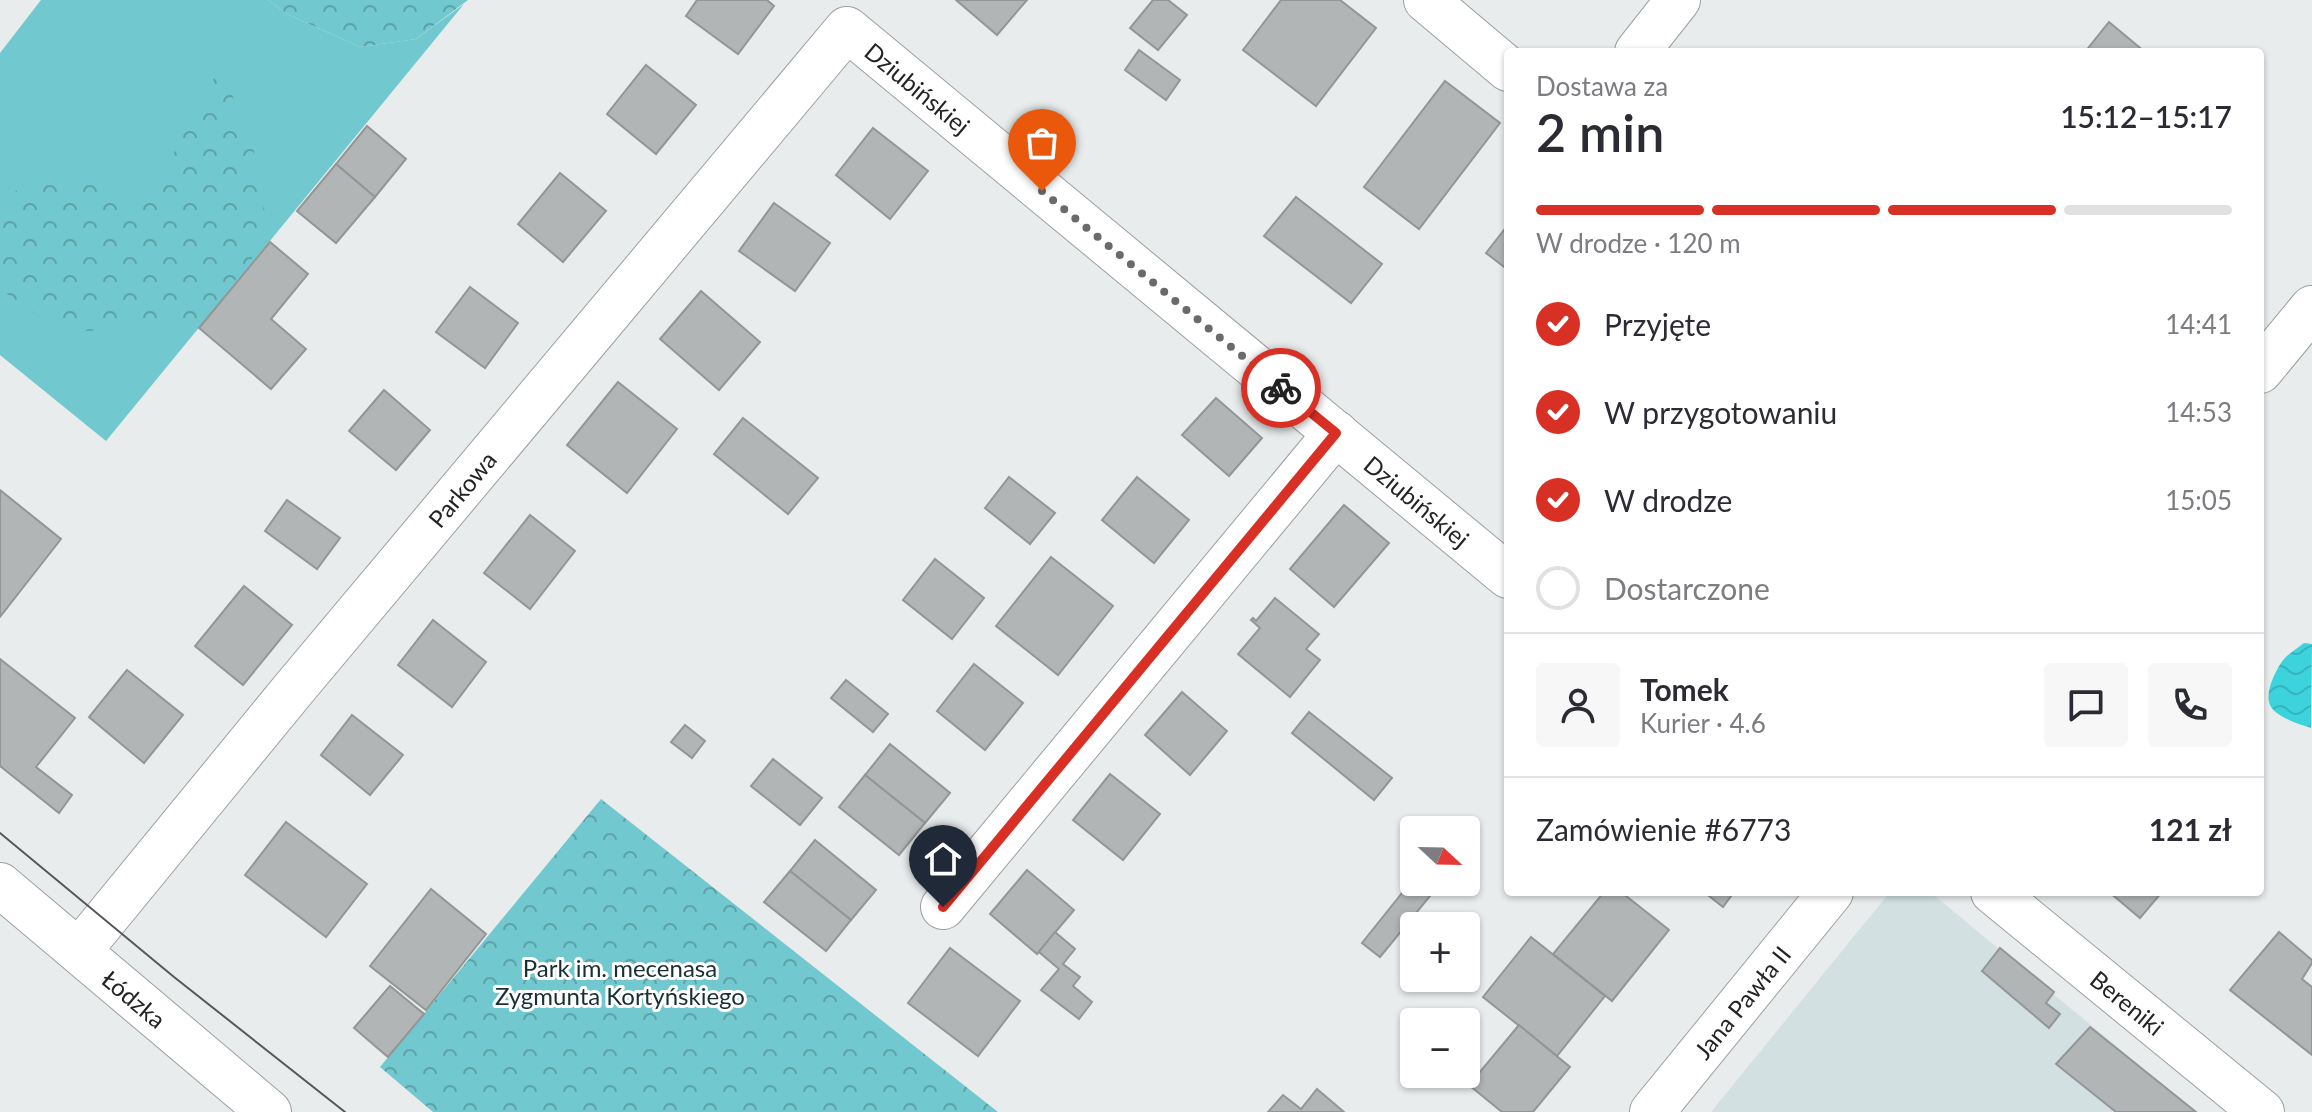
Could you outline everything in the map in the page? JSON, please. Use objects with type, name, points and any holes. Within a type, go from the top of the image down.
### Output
[{"type":"street","points":[[1426,0],[1504,66]]},
{"type":"street","points":[[1640,48],[1678,0]]},
{"type":"street","name":"Dziubińskiej","points":[[847,29],[1504,573]]},
{"type":"street","name":"Parkowa","points":[[79,951],[292,691],[847,29]]},
{"type":"street","points":[[2264,366],[2312,308]]},
{"type":"street","points":[[943,907],[1336,433]]},
{"type":"street","name":"Łódzka","points":[[0,885],[269,1112]]},
{"type":"street","name":"Jana Pawła II","points":[[1652,1112],[1828,896]]},
{"type":"street","name":"Bereniki","points":[[1998,896],[2262,1112]]},
{"type":"shaded area","points":[[1887,896],[1935,896],[2196,1112],[1711,1112]]},
{"type":"green space","points":[[41,0],[268,0],[287,14],[360,47],[416,39],[464,4],[106,441],[0,355],[0,53]]},
{"type":"green space","points":[[268,0],[468,0],[416,39],[360,47],[287,14]]},
{"type":"green space","points":[[221,67],[253,146],[269,236],[200,326],[62,332],[0,289],[0,204],[25,184],[80,174],[120,207],[161,186],[185,125]]},
{"type":"green space","name":"Park im. mecenasa Zygmunta Kortyńskiego","points":[[601,799],[998,1112],[433,1112],[380,1067]]},
{"type":"water","points":[[2304,643],[2312,644],[2311,728],[2279,714],[2269,702],[2269,689],[2277,669],[2286,657]]},
{"type":"building","points":[[697,0],[767,0],[774,6],[738,54],[686,16]]},
{"type":"building","points":[[956,0],[1027,0],[997,35]]},
{"type":"building","points":[[1153,0],[1168,0],[1187,15],[1158,50],[1130,28]]},
{"type":"building","points":[[1281,0],[1340,0],[1376,28],[1316,106],[1243,50]]},
{"type":"building","points":[[2109,22],[2140,48],[2088,48]]},
{"type":"building","points":[[1139,50],[1180,80],[1166,100],[1125,70]]},
{"type":"building","points":[[646,65],[696,105],[656,154],[607,114]]},
{"type":"building","points":[[1445,81],[1500,123],[1419,229],[1364,187]]},
{"type":"building","points":[[367,126],[406,159],[375,197],[336,164]]},
{"type":"building","points":[[873,128],[928,171],[890,219],[836,175]]},
{"type":"building","points":[[336,164],[375,197],[336,243],[297,211]]},
{"type":"building","points":[[560,173],[606,211],[563,262],[518,224]]},
{"type":"building","points":[[1296,197],[1382,264],[1351,303],[1264,236]]},
{"type":"building","points":[[774,203],[830,243],[795,291],[739,251]]},
{"type":"building","points":[[1504,230],[1504,267],[1486,253]]},
{"type":"building","points":[[270,242],[308,274],[271,319],[306,349],[271,389],[199,328]]},
{"type":"building","points":[[470,287],[518,323],[485,368],[436,332]]},
{"type":"building","points":[[701,291],[760,342],[719,390],[660,339]]},
{"type":"building","points":[[618,382],[677,429],[627,493],[567,445]]},
{"type":"building","points":[[384,390],[430,430],[396,470],[349,431]]},
{"type":"building","points":[[1216,398],[1262,438],[1229,476],[1182,435]]},
{"type":"building","points":[[743,418],[818,478],[788,514],[714,454]]},
{"type":"building","points":[[1009,477],[1055,513],[1030,544],[985,508]]},
{"type":"building","points":[[1137,477],[1189,520],[1154,563],[1102,520]]},
{"type":"building","points":[[0,490],[61,539],[0,617]]},
{"type":"building","points":[[287,500],[340,538],[317,569],[265,531]]},
{"type":"building","points":[[1344,505],[1389,543],[1334,607],[1290,569]]},
{"type":"building","points":[[530,515],[575,551],[530,609],[484,573]]},
{"type":"building","points":[[1051,557],[1113,606],[1058,675],[996,626]]},
{"type":"building","points":[[935,559],[984,598],[952,639],[903,600]]},
{"type":"building","points":[[244,586],[292,625],[243,685],[195,646]]},
{"type":"building","points":[[1275,598],[1319,634],[1306,649],[1320,660],[1290,697],[1238,654],[1260,628],[1251,620],[1256,621]]},
{"type":"building","points":[[433,620],[486,662],[452,707],[398,665]]},
{"type":"building","points":[[0,659],[75,718],[36,767],[72,795],[59,813],[0,766]]},
{"type":"building","points":[[974,664],[1023,703],[985,750],[937,711]]},
{"type":"building","points":[[127,670],[183,715],[144,763],[89,717]]},
{"type":"building","points":[[846,680],[888,714],[873,732],[831,698]]},
{"type":"building","points":[[1182,692],[1227,731],[1190,775],[1145,735]]},
{"type":"building","points":[[1309,712],[1392,778],[1374,800],[1292,733]]},
{"type":"building","points":[[352,715],[403,755],[370,795],[321,755]]},
{"type":"building","points":[[685,725],[705,741],[692,758],[671,742]]},
{"type":"building","points":[[890,744],[950,793],[925,823],[865,775]]},
{"type":"building","points":[[773,759],[822,798],[800,825],[751,786]]},
{"type":"building","points":[[1110,774],[1160,814],[1123,860],[1073,820]]},
{"type":"building","points":[[865,775],[925,823],[899,855],[839,807]]},
{"type":"building","points":[[286,822],[367,884],[326,937],[245,875]]},
{"type":"building","points":[[815,840],[876,890],[851,920],[790,871]]},
{"type":"building","points":[[1027,870],[1074,910],[1037,954],[990,914]]},
{"type":"building","points":[[790,871],[851,920],[826,951],[764,902]]},
{"type":"building","points":[[431,889],[486,934],[426,1010],[370,966]]},
{"type":"building","points":[[1400,896],[1430,896],[1417,912],[1400,912],[1400,933],[1380,957],[1362,943]]},
{"type":"building","points":[[1601,896],[1626,896],[1669,930],[1612,1001],[1553,954]]},
{"type":"building","points":[[1709,896],[1731,896],[1723,907]]},
{"type":"building","points":[[2114,896],[2159,896],[2140,918]]},
{"type":"building","points":[[1055,932],[1075,949],[1063,964],[1080,977],[1073,986],[1092,1002],[1079,1019],[1041,990],[1059,969],[1039,952]]},
{"type":"building","points":[[2279,932],[2312,960],[2302,979],[2312,987],[2312,1055],[2230,990]]},
{"type":"building","points":[[1531,937],[1605,996],[1557,1056],[1483,997]]},
{"type":"building","points":[[950,948],[1020,1001],[978,1056],[908,1003]]},
{"type":"building","points":[[2000,948],[2054,992],[2046,1003],[2060,1014],[2049,1028],[1982,971]]},
{"type":"building","points":[[390,986],[424,1014],[388,1057],[354,1028]]},
{"type":"building","points":[[1519,1025],[1570,1067],[1533,1112],[1502,1112],[1473,1088],[1480,1088],[1480,1072]]},
{"type":"building","points":[[2090,1027],[2196,1112],[2116,1112],[2056,1064]]},
{"type":"building","points":[[1317,1089],[1344,1112],[1268,1112],[1283,1095],[1301,1109]]},
{"type":"tram line","points":[[0,833],[174,977],[345,1112]]},
{"type":"way so far","points":[[1042,191],[1281,388]]},
{"type":"route","points":[[943,907],[1336,433],[1281,388]]}]
